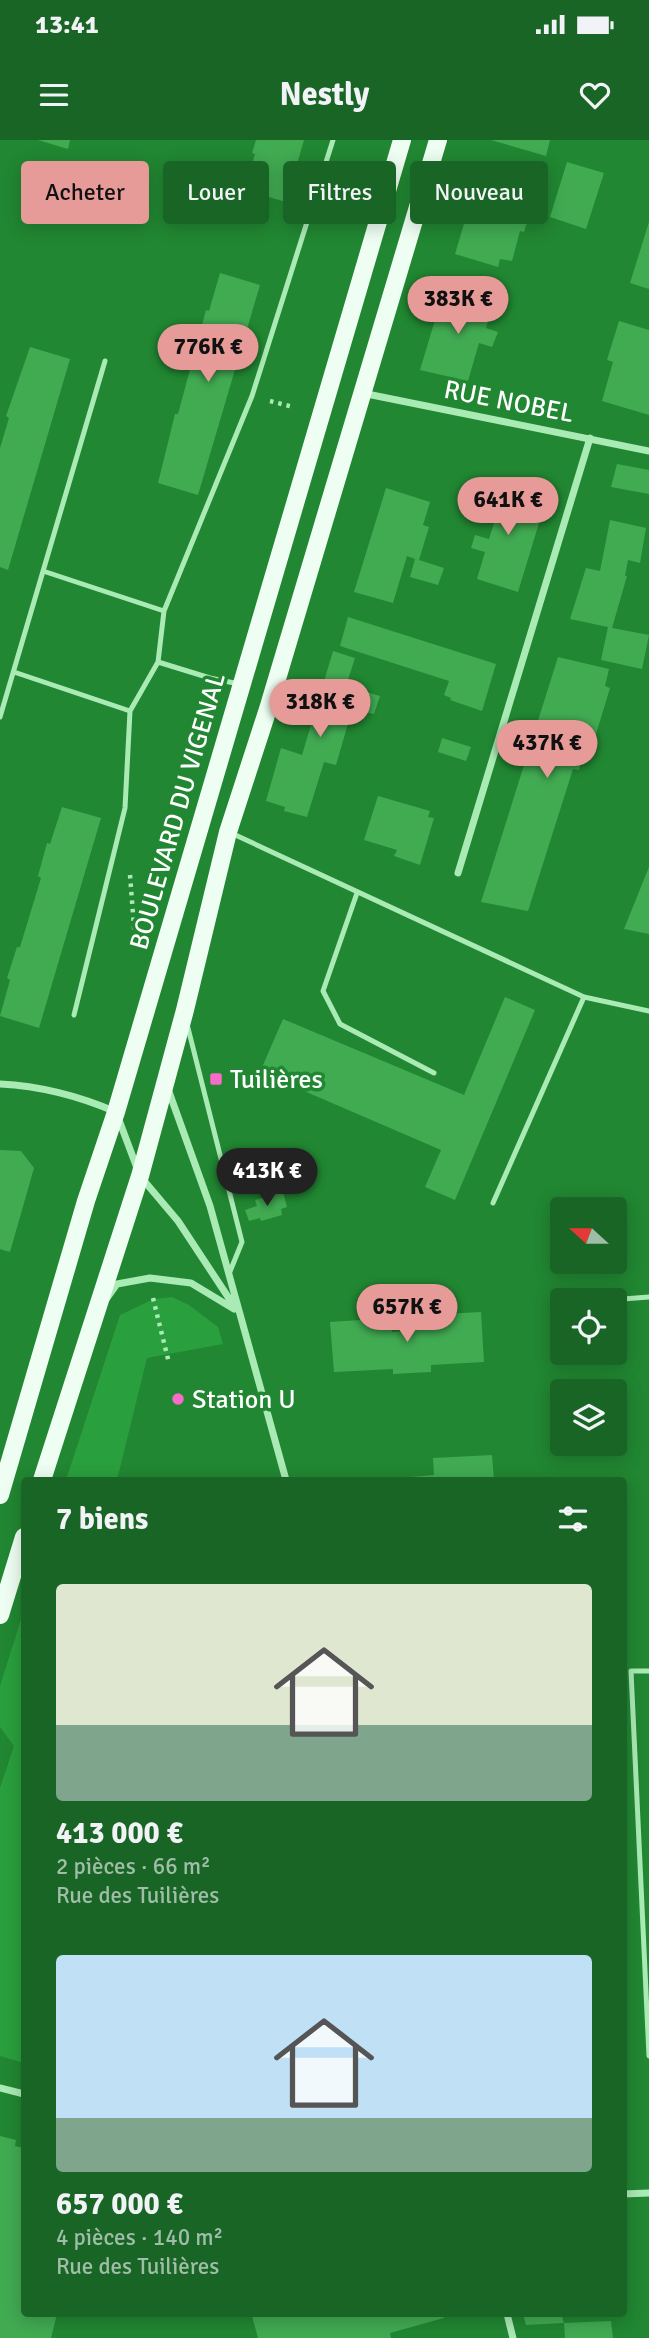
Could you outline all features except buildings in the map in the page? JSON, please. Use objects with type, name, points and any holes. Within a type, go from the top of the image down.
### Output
[{"type":"main road","name":"BOULEVARD DU VIGENAL","points":[[0,1495],[86,1201],[116,1112],[402,140]]},
{"type":"main road","points":[[43,1477],[140,1176],[185,1010],[228,832],[272,696],[439,140]]},
{"type":"main road","points":[[0,1615],[21,1547]]},
{"type":"street","name":"RUE NOBEL","points":[[361,393],[649,451]]},
{"type":"street","points":[[458,873],[590,438]]},
{"type":"street","points":[[165,1082],[210,1206],[285,1477]]},
{"type":"street","points":[[0,1084],[23,1085],[72,1095],[116,1112],[140,1176],[178,1221],[238,1311]]},
{"type":"street","points":[[94,1316],[117,1284],[150,1278],[191,1283],[238,1311]]},
{"type":"street","points":[[0,2088],[21,2093]]},
{"type":"street","points":[[627,2194],[649,2193]]},
{"type":"street","points":[[508,2317],[513,2338]]},
{"type":"lane","points":[[74,1015],[125,808],[130,711],[158,662],[164,611],[252,396],[333,140]]},
{"type":"lane","points":[[0,717],[105,361]]},
{"type":"lane","points":[[43,571],[164,611]]},
{"type":"lane","points":[[158,662],[210,678],[242,684]]},
{"type":"lane","points":[[13,672],[130,711]]},
{"type":"lane","points":[[228,832],[584,997],[649,1011]]},
{"type":"lane","points":[[357,893],[323,991],[340,1024],[434,1073]]},
{"type":"lane","points":[[493,1203],[584,997]]},
{"type":"lane","points":[[185,1010],[242,1242],[228,1277]]},
{"type":"lane","points":[[627,1299],[649,1297]]},
{"type":"lane","points":[[649,1671],[631,1671],[649,2056]]},
{"type":"path","points":[[152,1294],[169,1363]]},
{"type":"green space","points":[[172,1297],[189,1305],[218,1327],[223,1344],[147,1358],[118,1477],[67,1477],[120,1315],[154,1299]]},
{"type":"green space","points":[[21,1620],[21,2062],[0,2056],[0,1788],[14,1746],[0,1727],[0,1686]]},
{"type":"place","name":"Tuilières","points":[[216,1079]]},
{"type":"place","name":"Station U","points":[[178,1399]]}]
